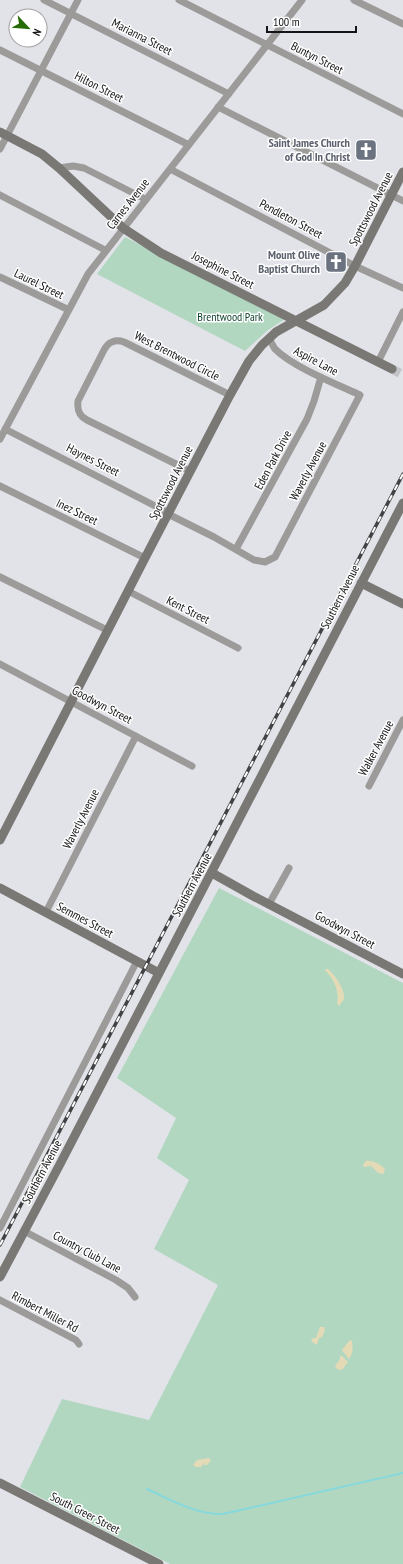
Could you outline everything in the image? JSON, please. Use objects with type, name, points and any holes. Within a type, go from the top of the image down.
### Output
[{"type":"main road","points":[[4,133],[42,154],[59,168]]},
{"type":"main road","name":"Josephine Street","points":[[59,168],[123,228],[161,252],[392,369]]},
{"type":"main road","name":"Spottswood Avenue","points":[[0,840],[107,630],[249,361],[262,345],[276,332],[324,305],[345,283],[356,266],[403,172]]},
{"type":"main road","name":"Southern Avenue","points":[[0,1277],[212,873],[403,504]]},
{"type":"main road","points":[[361,583],[403,604]]},
{"type":"main road","name":"Goodwyn Street","points":[[212,873],[403,974]]},
{"type":"main road","name":"Semmes Street","points":[[0,888],[159,973]]},
{"type":"main road","name":"South Greer Street","points":[[0,1483],[159,1564]]},
{"type":"street","name":"Marianna Street","points":[[44,0],[229,94]]},
{"type":"street","points":[[0,149],[4,133],[41,70],[78,0]]},
{"type":"street","name":"Buntyn Street","points":[[179,0],[403,114]]},
{"type":"street","name":"Carnes Avenue","points":[[0,439],[88,274],[105,250],[302,0]]},
{"type":"street","points":[[354,0],[403,24]]},
{"type":"street","name":"Hilton Street","points":[[0,50],[189,145]]},
{"type":"street","points":[[218,107],[403,202]]},
{"type":"street","points":[[59,168],[74,166],[84,168],[146,199]]},
{"type":"street","name":"Pendleton Street","points":[[170,169],[356,266],[403,288]]},
{"type":"street","points":[[0,195],[105,250]]},
{"type":"street","name":"Laurel Street","points":[[0,277],[68,310]]},
{"type":"street","points":[[378,362],[403,312]]},
{"type":"street","name":"Aspire Lane","points":[[269,338],[274,348],[286,358],[321,377],[360,395]]},
{"type":"street","name":"West Brentwood Circle","points":[[190,471],[87,420],[81,415],[79,412],[78,401],[106,346],[117,340],[124,342],[230,395]]},
{"type":"street","name":"Eden Park Drive","points":[[236,549],[307,419],[321,377]]},
{"type":"street","name":"Waverly Avenue","points":[[275,557],[360,395]]},
{"type":"street","name":"Haynes Street","points":[[5,430],[169,513],[254,560],[265,562],[275,557]]},
{"type":"street","name":"Inez Street","points":[[0,486],[145,558]]},
{"type":"street","points":[[0,577],[107,630]]},
{"type":"street","name":"Kent Street","points":[[128,591],[238,648]]},
{"type":"street","name":"Goodwyn Street","points":[[0,664],[192,766]]},
{"type":"street","name":"Walker Avenue","points":[[369,786],[403,720]]},
{"type":"street","name":"Waverly Avenue","points":[[46,912],[136,736]]},
{"type":"street","points":[[269,904],[289,868]]},
{"type":"street","name":"Southern Avenue","points":[[0,1228],[137,961]]},
{"type":"street","name":"Country Club Lane","points":[[24,1231],[116,1280],[128,1288],[135,1298]]},
{"type":"street","name":"Rimbert Miller Rd","points":[[0,1300],[76,1340],[80,1344]]},
{"type":"green space","name":"Brentwood Park","points":[[125,237],[285,319],[268,330],[245,351],[97,274]]},
{"type":"green space","points":[[219,888],[403,983],[403,1564],[170,1564],[20,1487],[62,1399],[149,1420],[218,1285],[154,1249],[189,1180],[157,1158],[176,1118],[117,1078]]},
{"type":"sand","points":[[326,969],[334,975],[343,991],[344,999],[339,1006],[337,1003],[337,989],[331,977],[325,970]]},
{"type":"sand","points":[[366,1161],[374,1162],[382,1166],[385,1170],[383,1174],[371,1166],[364,1167],[363,1165]]},
{"type":"sand","points":[[320,1327],[324,1327],[325,1330],[322,1337],[319,1338],[317,1345],[311,1341],[313,1338],[316,1338]]},
{"type":"sand","points":[[350,1340],[352,1341],[353,1348],[349,1359],[342,1350]]},
{"type":"sand","points":[[340,1356],[348,1362],[342,1370],[337,1369],[335,1366],[340,1359]]},
{"type":"sand","points":[[209,1458],[211,1461],[207,1465],[204,1465],[205,1462],[201,1467],[196,1467],[193,1465],[197,1460]]},
{"type":"waterway","points":[[147,1489],[193,1509],[213,1514],[223,1514],[403,1473]]},
{"type":"tunnel","points":[[392,369],[403,375]]},
{"type":"railway","points":[[0,1245],[403,474]]},
{"type":"place","name":"Saint James Church of God In Christ","points":[[366,150]]},
{"type":"place","name":"Mount Olive Baptist Church","points":[[336,262]]}]
